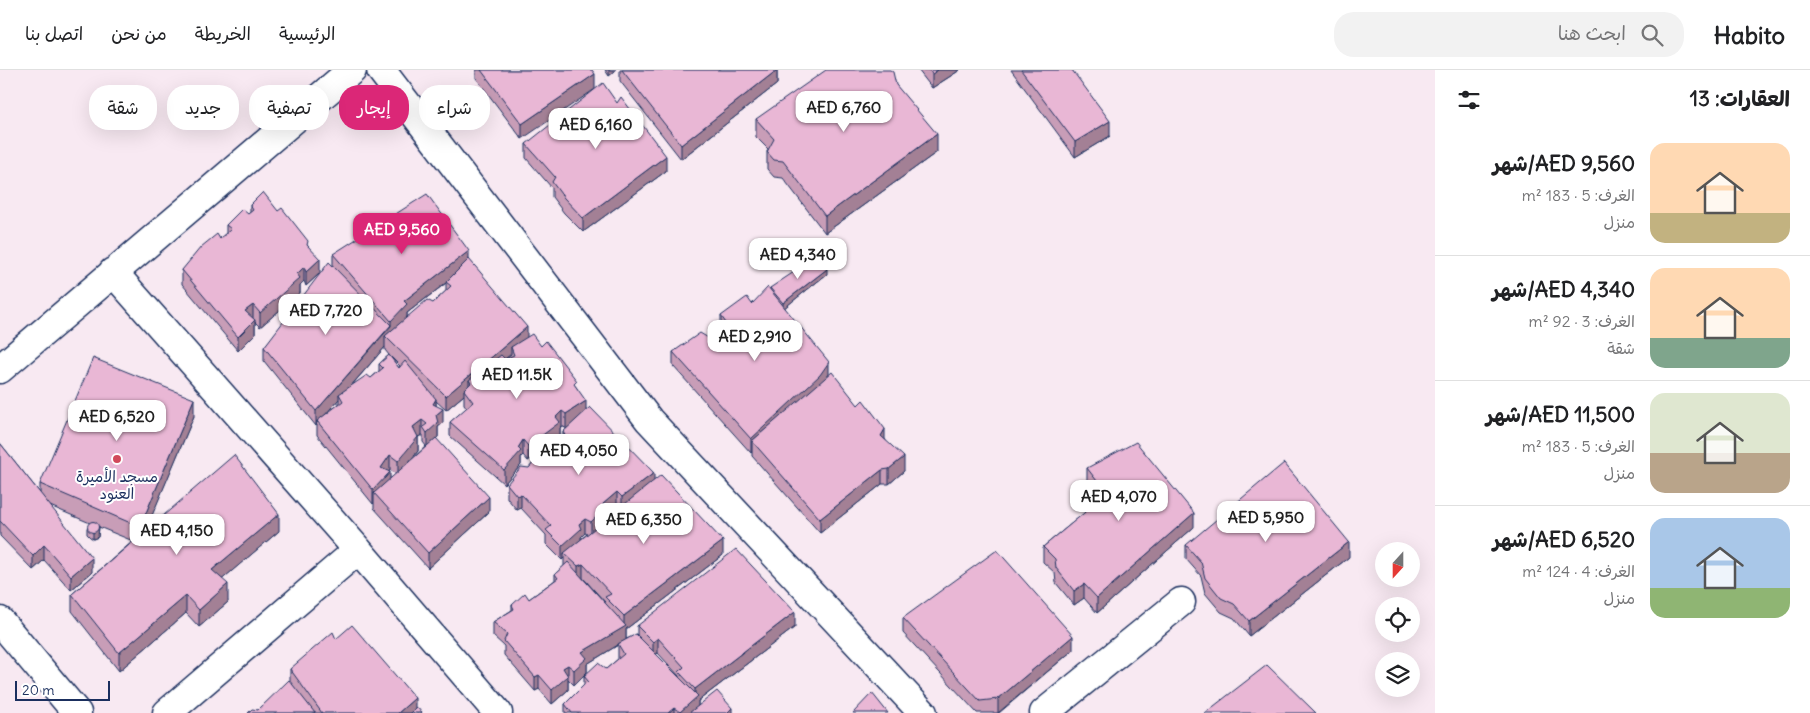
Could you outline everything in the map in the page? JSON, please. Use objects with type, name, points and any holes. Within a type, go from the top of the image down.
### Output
[{"type":"street","points":[[0,369],[352,70]]},
{"type":"street","points":[[381,70],[649,420],[923,713]]},
{"type":"street","points":[[114,272],[498,713]]},
{"type":"street","points":[[167,713],[358,550]]},
{"type":"street","points":[[1044,713],[1181,602]]},
{"type":"street","points":[[0,622],[77,713]]},
{"type":"building","points":[[481,70],[592,70],[595,74],[522,124]]},
{"type":"building","points":[[622,70],[777,70],[681,145]]},
{"type":"building","points":[[826,70],[890,70],[893,72],[896,85],[937,134],[825,216],[783,161],[774,160],[767,152],[774,139],[756,119]]},
{"type":"building","points":[[929,70],[938,70],[932,74]]},
{"type":"building","points":[[1021,70],[1072,70],[1110,121],[1075,142]]},
{"type":"building","points":[[603,83],[617,103],[621,97],[666,156],[583,218],[564,198],[552,182],[555,177],[526,144]]},
{"type":"building","points":[[263,192],[278,211],[282,208],[308,241],[307,245],[320,259],[306,272],[304,267],[297,274],[300,278],[260,313],[253,305],[245,311],[255,320],[238,337],[182,270],[201,247],[217,234],[220,239],[231,229],[226,225],[242,209],[248,214],[253,210],[250,205]]},
{"type":"building","points":[[427,194],[469,251],[404,301],[407,304],[391,321],[333,254]]},
{"type":"building","points":[[815,258],[827,269],[783,303],[770,288]]},
{"type":"building","points":[[469,259],[527,327],[446,396],[385,336],[427,300],[433,303],[451,286],[446,282]]},
{"type":"building","points":[[329,262],[391,325],[316,411],[264,347]]},
{"type":"building","points":[[768,287],[829,362],[820,375],[751,439],[673,352],[700,333],[710,339],[726,323],[721,316],[747,297],[752,304]]},
{"type":"building","points":[[532,334],[541,346],[546,341],[577,381],[574,384],[586,401],[566,414],[562,411],[556,417],[560,422],[528,446],[523,440],[518,448],[521,451],[504,470],[450,422],[473,402],[464,390],[471,383],[469,380],[501,355],[505,359],[514,355],[511,347]]},
{"type":"building","points":[[389,355],[399,368],[405,361],[436,399],[433,404],[443,409],[436,415],[438,423],[427,433],[423,427],[427,424],[422,420],[413,427],[418,437],[398,461],[390,455],[381,468],[390,472],[373,490],[317,421],[343,401],[339,394],[367,375],[371,378],[383,368],[379,364]]},
{"type":"building","name":"مسجد الأميرة العنود","points":[[93,358],[194,399],[140,527],[40,484]]},
{"type":"building","points":[[832,372],[858,405],[863,400],[885,429],[881,436],[904,457],[889,469],[882,470],[820,519],[752,441]]},
{"type":"building","points":[[590,407],[654,473],[622,497],[617,492],[603,504],[605,509],[591,522],[585,519],[579,524],[581,529],[562,546],[546,530],[551,526],[521,494],[517,496],[507,484],[521,467],[529,468],[535,461],[534,458],[548,445],[554,450],[567,439],[563,432]]},
{"type":"building","points":[[436,438],[489,497],[428,553],[374,493]]},
{"type":"building","points":[[1136,442],[1194,513],[1097,598],[1084,584],[1074,591],[1056,568],[1055,559],[1043,547],[1107,494],[1087,468]]},
{"type":"building","points":[[0,443],[92,558],[71,576],[44,545],[33,556],[0,521]]},
{"type":"building","points":[[234,455],[279,514],[212,570],[228,584],[199,610],[186,596],[119,653],[72,594]]},
{"type":"building","points":[[1284,463],[1349,542],[1249,621],[1234,604],[1221,598],[1205,578],[1201,562],[1186,545]]},
{"type":"building","points":[[661,475],[723,541],[624,616],[605,597],[611,594],[583,564],[578,566],[564,553]]},
{"type":"building","points":[[93,521],[99,527],[93,533],[87,527]]},
{"type":"building","points":[[736,549],[795,612],[695,689],[679,672],[684,667],[658,638],[653,642],[637,626]]},
{"type":"building","points":[[997,550],[1073,636],[998,699],[980,701],[903,618]]},
{"type":"building","points":[[568,562],[626,626],[582,652],[587,658],[574,670],[568,665],[563,668],[568,676],[552,690],[539,675],[535,677],[504,641],[507,634],[493,622],[514,609],[512,605],[525,593],[529,599],[558,578],[555,574]]},
{"type":"building","points":[[352,625],[415,698],[398,713],[322,713],[290,669],[333,632],[336,639]]},
{"type":"building","points":[[636,634],[698,696],[680,712],[674,708],[668,713],[572,713],[565,704],[588,681],[584,676],[598,663],[606,669],[624,654],[618,644]]},
{"type":"building","points":[[1267,665],[1316,713],[1205,713]]},
{"type":"building","points":[[289,680],[315,713],[248,713],[252,709],[258,710]]},
{"type":"building","points":[[717,691],[732,708],[727,713],[689,713]]},
{"type":"building","points":[[872,693],[888,713],[853,713]]},
{"type":"building","points":[[417,707],[422,713],[411,713]]},
{"type":"place","name":"مسجد الأميرة العنود","points":[[117,459]]}]
